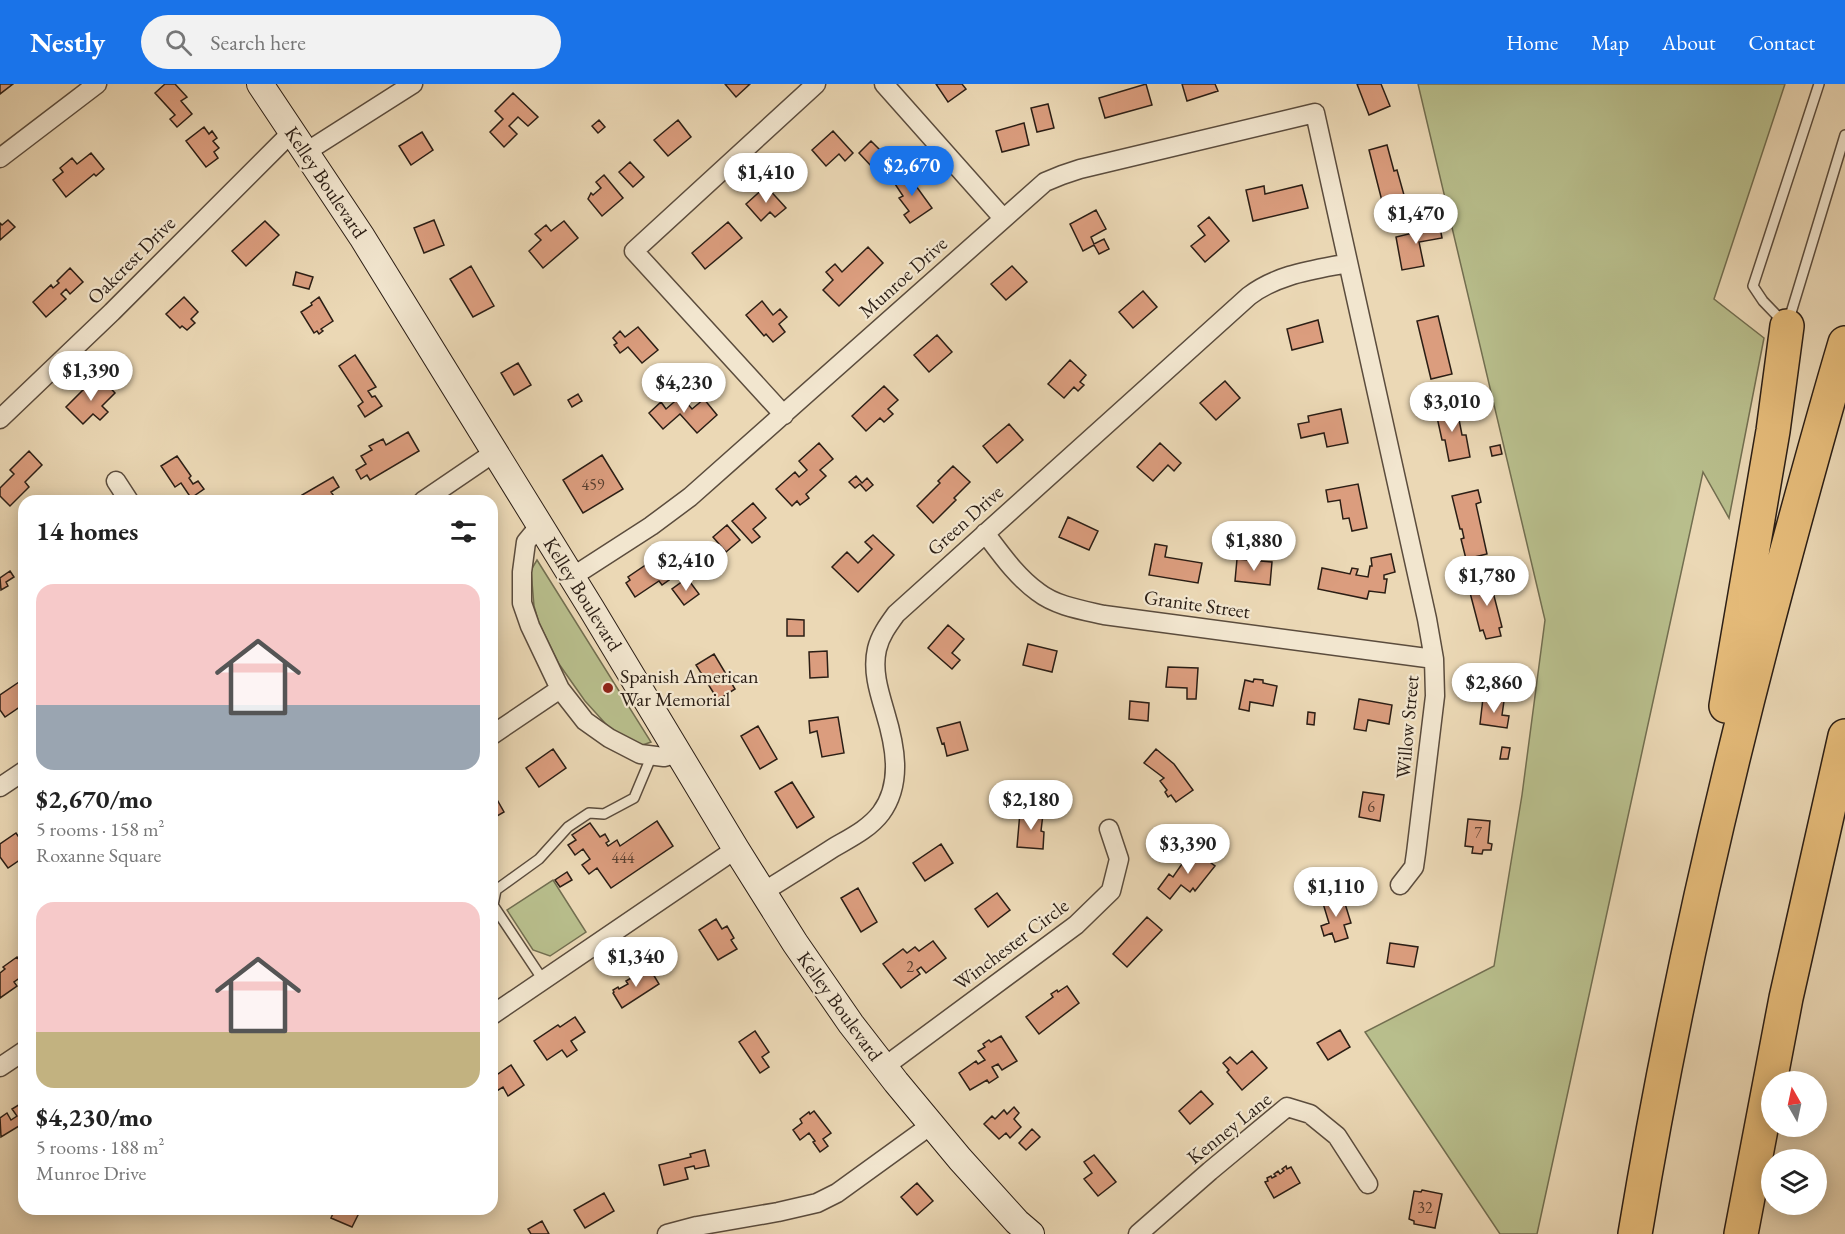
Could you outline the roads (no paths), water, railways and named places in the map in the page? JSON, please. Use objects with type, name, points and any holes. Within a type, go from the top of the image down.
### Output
[{"type":"highway","points":[[1635,1234],[1681,986],[1773,431],[1787,326]]},
{"type":"highway","points":[[1681,986],[1754,675],[1845,343]]},
{"type":"highway","points":[[1741,1234],[1788,987],[1845,736]]},
{"type":"main road","name":"Kelley Boulevard","points":[[260,84],[363,237],[795,944],[884,1067],[1010,1215],[1031,1234]]},
{"type":"street","points":[[0,158],[97,84]]},
{"type":"street","name":"Oakcrest Drive","points":[[0,419],[120,303],[299,142],[413,84]]},
{"type":"street","points":[[784,415],[634,251],[816,84]]},
{"type":"street","points":[[884,84],[1003,218]]},
{"type":"street","name":"Munroe Drive","points":[[572,577],[651,526],[690,497],[1045,182],[1062,175],[1315,113]]},
{"type":"street","name":"Willow Street","points":[[1315,113],[1434,659],[1434,710],[1416,853],[1413,867],[1400,885]]},
{"type":"street","name":"Green Drive","points":[[763,892],[863,830],[881,812],[894,785],[896,770],[889,725],[876,678],[876,652],[880,637],[905,604],[1260,287],[1286,276],[1348,263]]},
{"type":"street","points":[[432,495],[495,452]]},
{"type":"street","points":[[116,481],[125,495]]},
{"type":"street","points":[[540,525],[526,542],[522,572],[522,603],[530,626],[560,689],[585,720],[609,738],[640,754],[664,757],[679,753]]},
{"type":"street","name":"Granite Street","points":[[984,533],[1014,570],[1039,593],[1070,607],[1104,615],[1434,659]]},
{"type":"street","points":[[498,731],[560,689]]},
{"type":"street","points":[[0,787],[18,775]]},
{"type":"street","name":"Winchester Circle","points":[[884,1067],[1076,925],[1111,891],[1119,859],[1109,829]]},
{"type":"street","points":[[498,1011],[736,849]]},
{"type":"street","points":[[0,1067],[18,1055]]},
{"type":"street","name":"Kenney Lane","points":[[1138,1234],[1287,1107],[1310,1114],[1337,1136],[1368,1184]]},
{"type":"street","points":[[667,1234],[817,1203],[837,1193],[932,1125]]},
{"type":"lane","points":[[1819,84],[1753,286],[1762,301],[1787,326],[1845,135]]},
{"type":"lane","points":[[498,889],[539,859],[568,827],[589,813],[604,814],[634,798],[652,755]]},
{"type":"lane","points":[[498,912],[543,980]]},
{"type":"place","name":"Spanish American War Memorial","points":[[608,688]]}]
